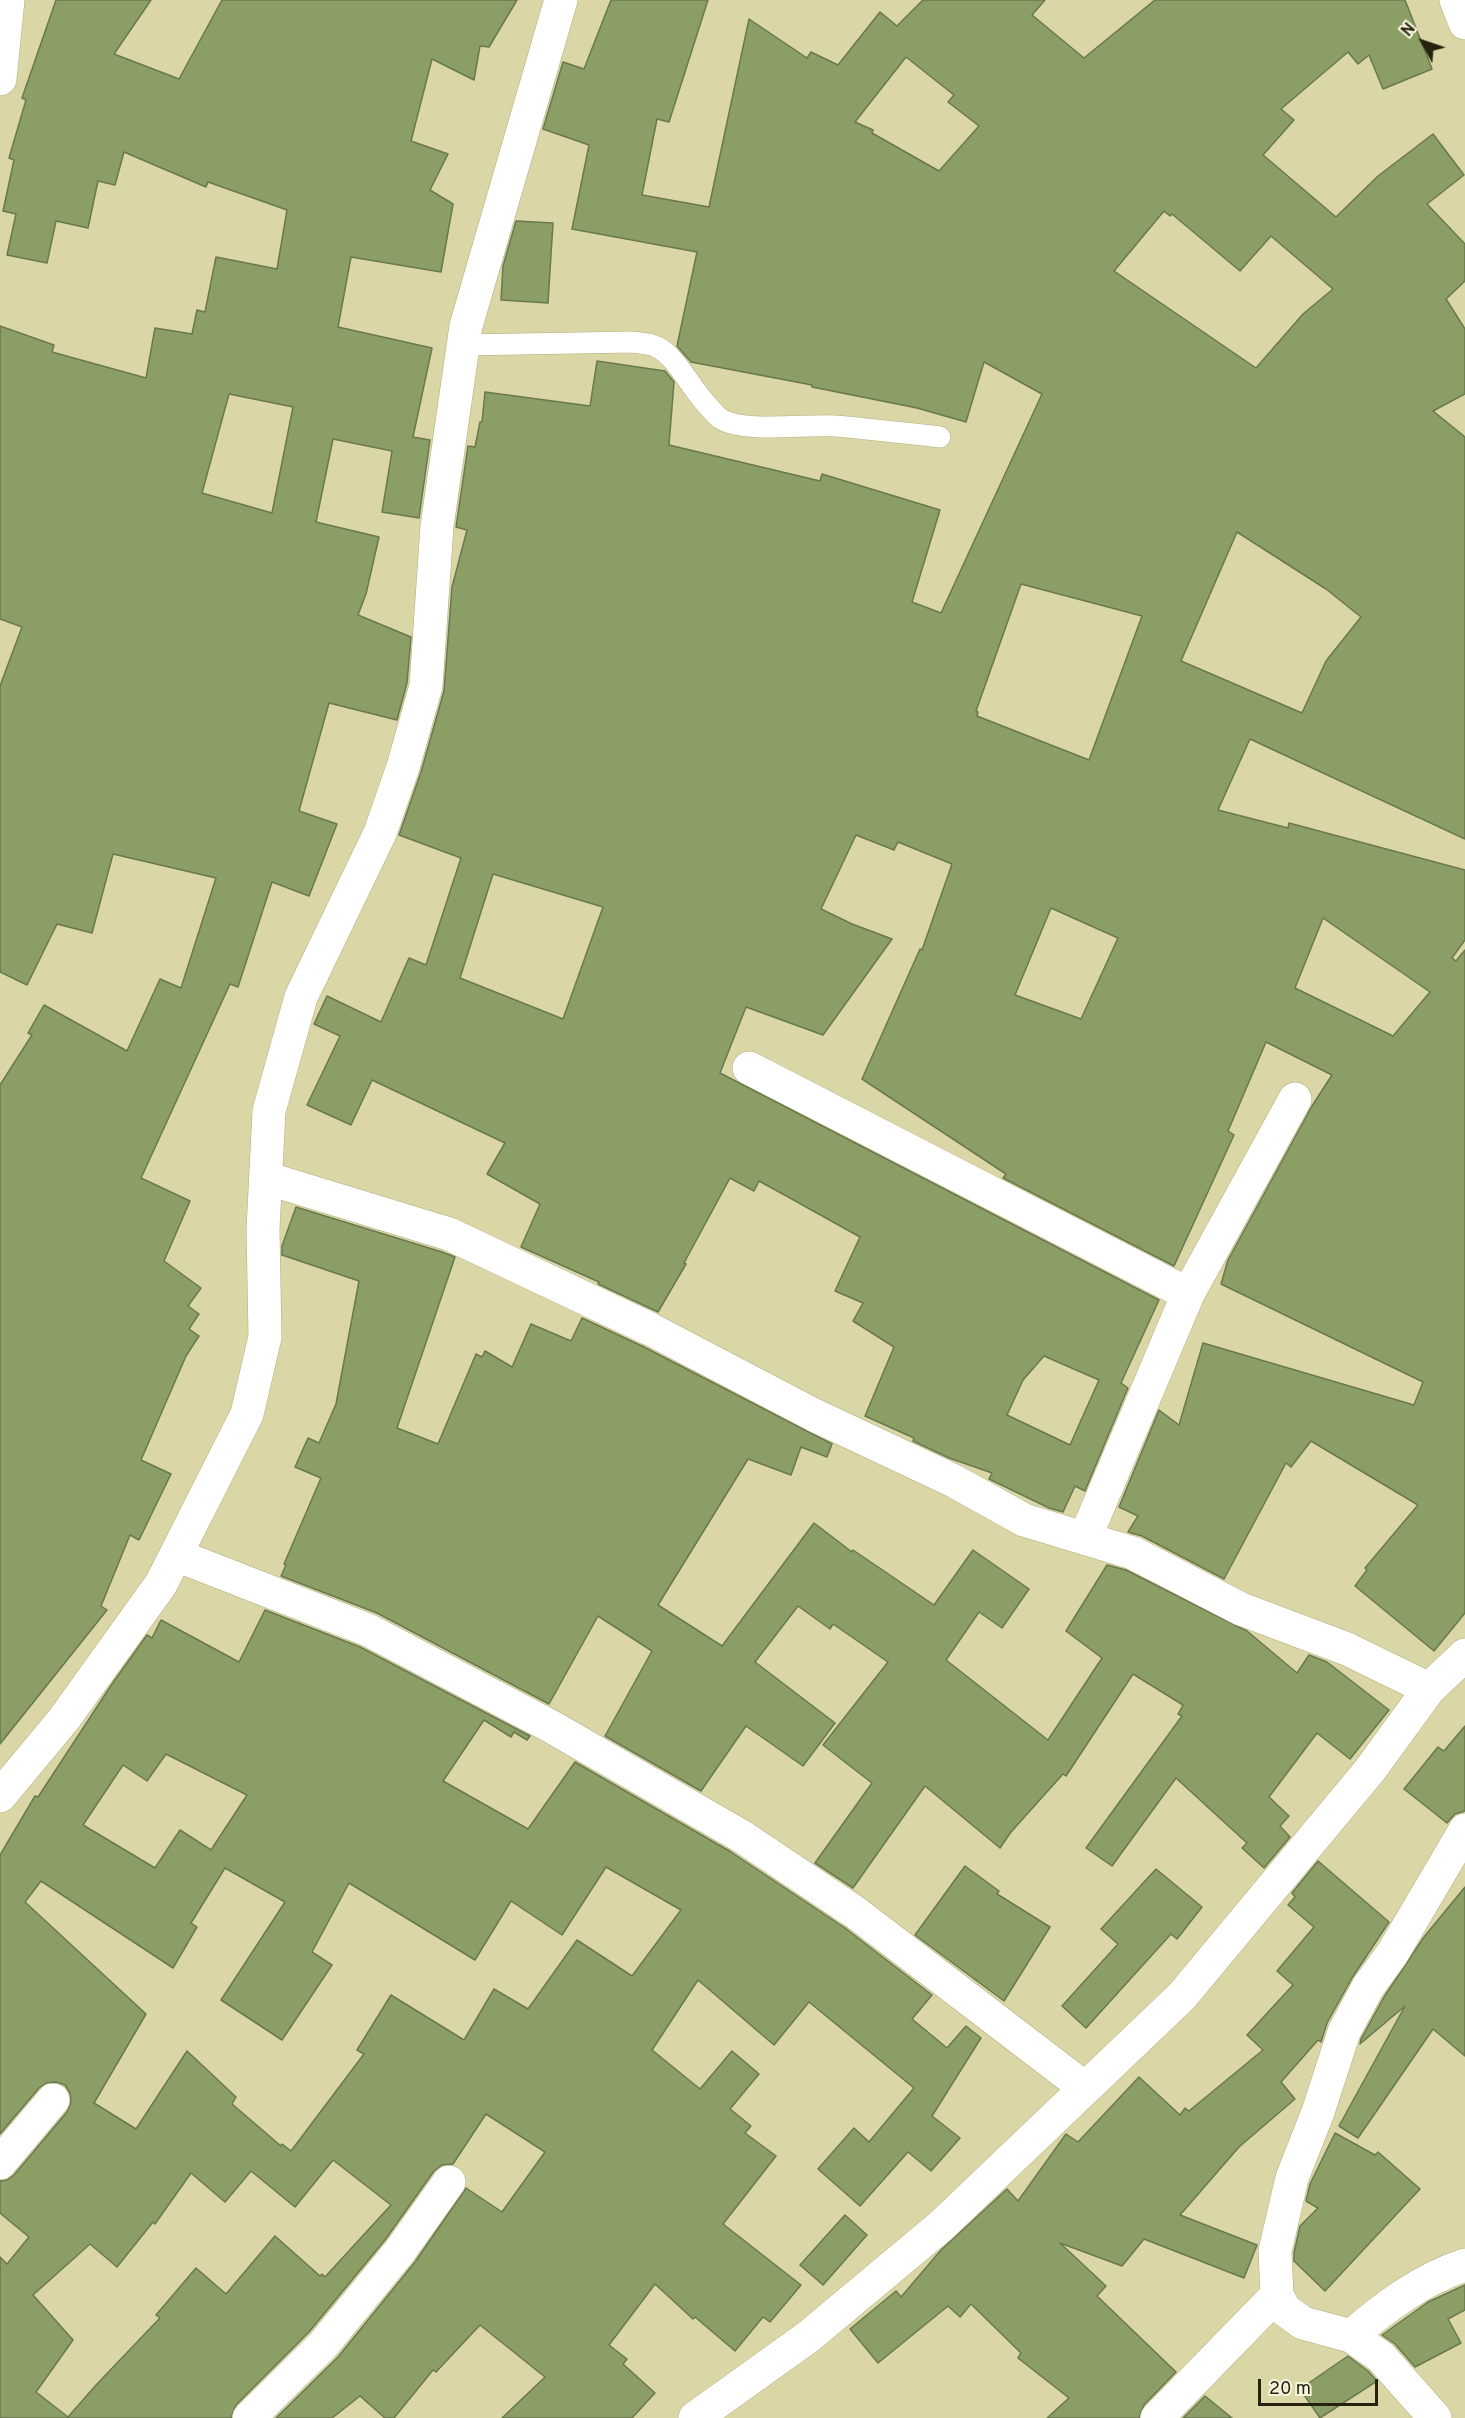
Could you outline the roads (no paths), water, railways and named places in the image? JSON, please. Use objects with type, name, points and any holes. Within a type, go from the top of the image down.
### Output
[{"type":"street","points":[[0,80],[8,0]]},
{"type":"street","points":[[0,1796],[64,1719],[161,1584],[247,1414],[265,1337],[263,1229],[269,1111],[301,998],[380,833],[404,767],[426,686],[437,526],[466,326],[561,0]]},
{"type":"street","points":[[1456,0],[1465,23]]},
{"type":"street","points":[[749,1068],[1188,1294]]},
{"type":"street","points":[[1085,1538],[1188,1294],[1295,1099]]},
{"type":"street","points":[[266,1178],[449,1234],[650,1329],[814,1415],[954,1481],[1024,1520],[1133,1553],[1241,1609],[1347,1649],[1429,1689]]},
{"type":"street","points":[[176,1555],[368,1630],[552,1726],[741,1836],[856,1913],[1085,2088]]},
{"type":"street","points":[[695,2418],[808,2337],[941,2226],[1182,1996],[1370,1770],[1429,1689],[1465,1655]]},
{"type":"street","points":[[1435,2418],[1381,2357],[1351,2336],[1303,2323],[1286,2310],[1277,2295],[1275,2251],[1292,2178],[1318,2112],[1344,2032],[1368,1987],[1392,1954],[1465,1830]]},
{"type":"street","points":[[0,2163],[53,2100]]},
{"type":"street","points":[[249,2418],[323,2345],[400,2251],[449,2182]]},
{"type":"street","points":[[1351,2336],[1389,2305],[1424,2283],[1465,2265]]},
{"type":"street","points":[[1157,2418],[1277,2295]]},
{"type":"lane","points":[[464,345],[648,343],[669,356],[696,393],[721,419],[737,425],[834,426],[940,437]]}]
